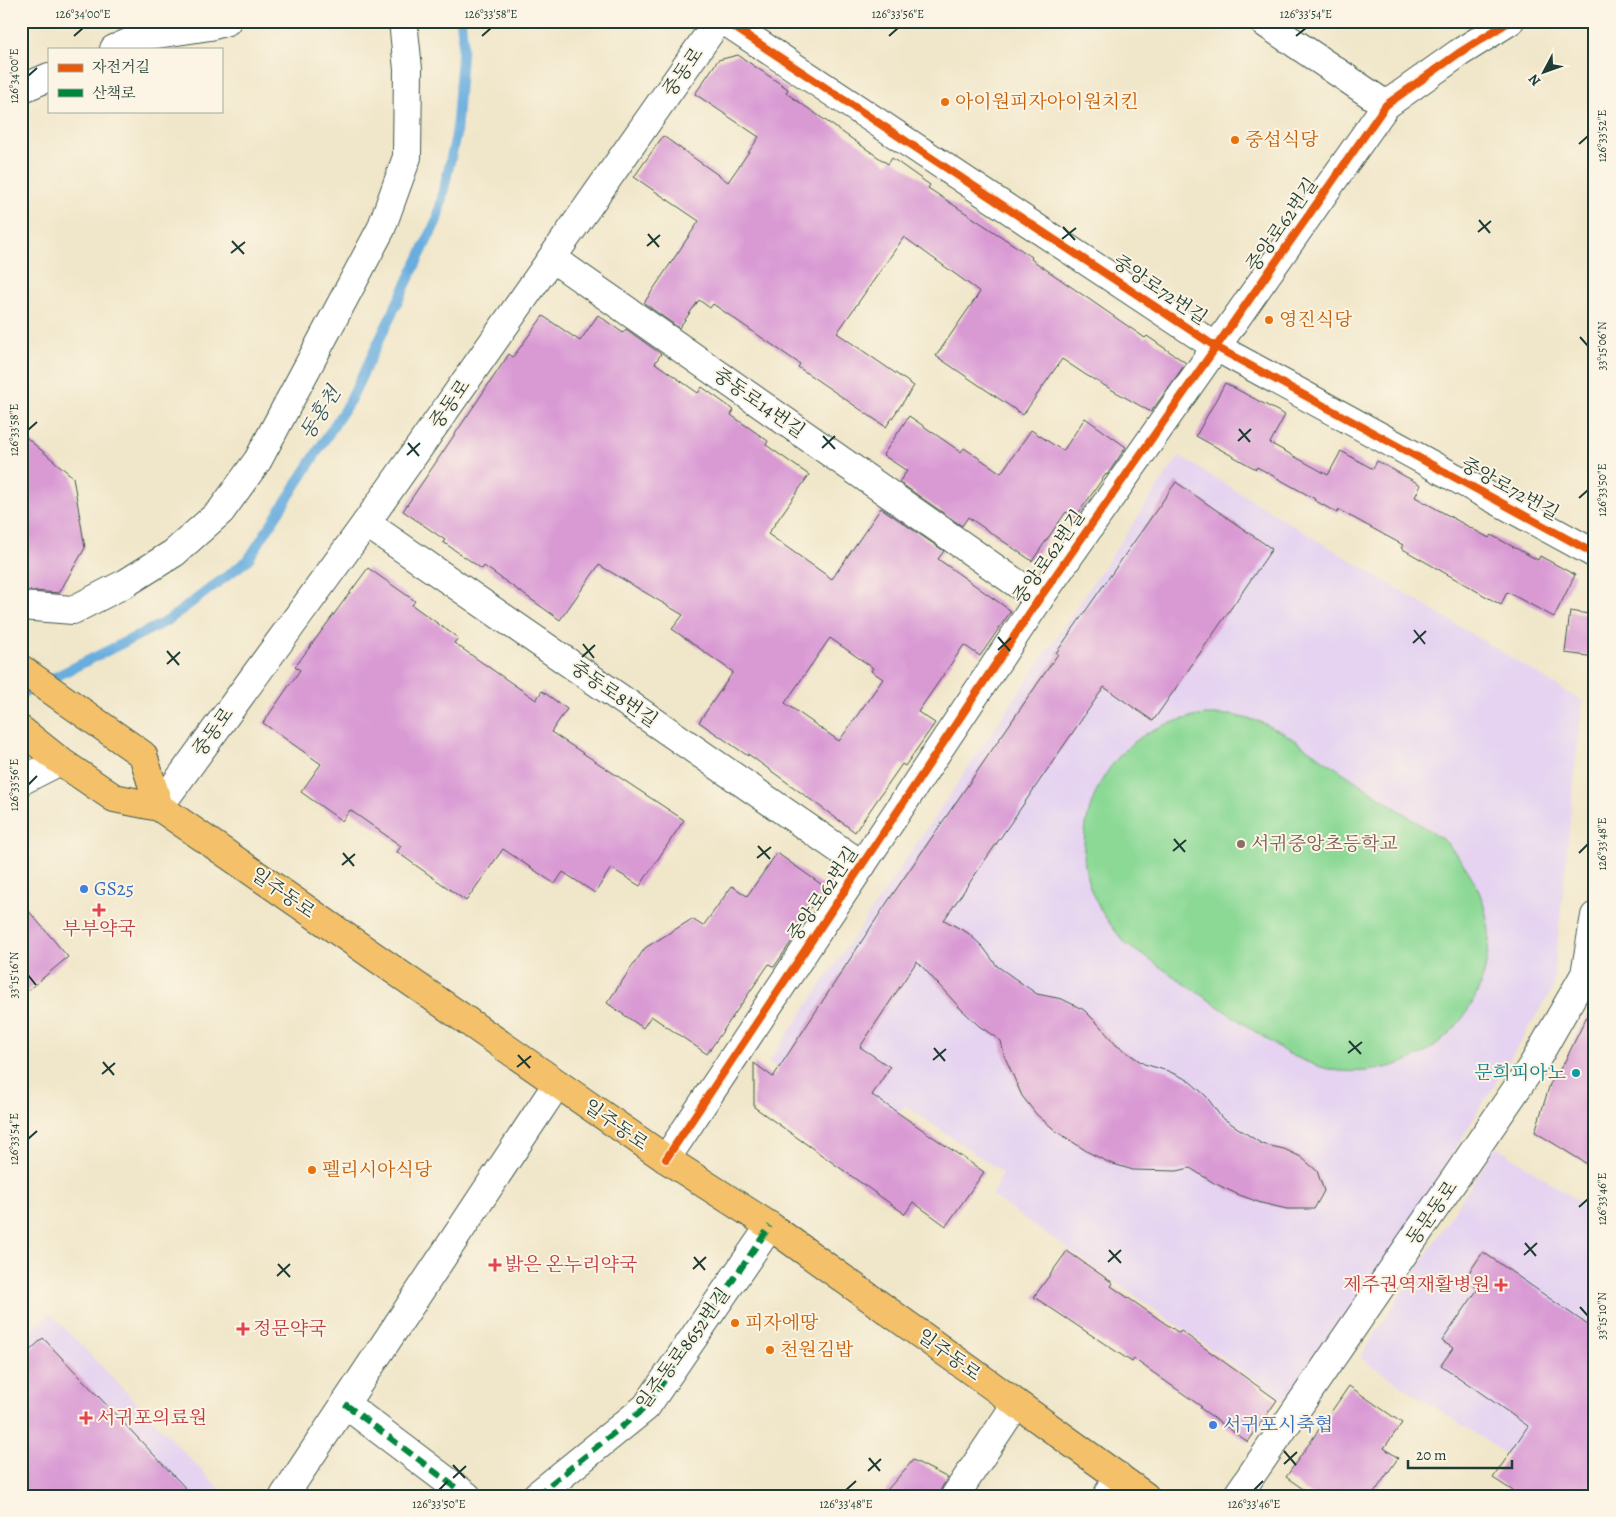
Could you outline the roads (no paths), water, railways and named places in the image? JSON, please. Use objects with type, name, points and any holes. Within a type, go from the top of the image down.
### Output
[{"type":"main road","points":[[21,670],[143,755],[159,806]]},
{"type":"main road","name":"일주동로","points":[[23,731],[60,761],[114,798],[159,806],[666,1159],[770,1226],[1016,1404],[1112,1486],[1146,1496]]},
{"type":"street","points":[[116,48],[153,28],[210,26],[227,21]]},
{"type":"street","points":[[21,606],[73,610],[174,554],[221,511],[258,460],[380,229],[407,157],[408,70],[403,21]]},
{"type":"street","name":"중동로","points":[[159,806],[366,523],[718,21]]},
{"type":"street","name":"중앙로72번길","points":[[725,21],[1216,347],[1595,554]]},
{"type":"street","points":[[1262,21],[1386,105]]},
{"type":"street","name":"중앙로62번길","points":[[666,1159],[1039,599],[1386,105],[1458,53],[1510,21]]},
{"type":"street","points":[[21,89],[48,77]]},
{"type":"street","name":"중동로14번길","points":[[552,258],[1039,599]]},
{"type":"street","name":"중동로8번길","points":[[366,523],[862,865]]},
{"type":"street","points":[[21,780],[60,761]]},
{"type":"street","name":"동문동로","points":[[1237,1496],[1533,1065],[1590,977],[1595,916]]},
{"type":"street","points":[[284,1496],[557,1084]]},
{"type":"street","name":"일주동로8652번길","points":[[536,1496],[646,1407],[770,1226]]},
{"type":"street","points":[[345,1404],[467,1496]]},
{"type":"street","points":[[955,1496],[1016,1404]]},
{"type":"waterway","name":"동홍천","points":[[21,694],[167,621],[248,560],[351,399],[437,220],[456,135],[463,41],[461,21]]},
{"type":"place","name":"아이원피자아이원치킨","points":[[945,102]]},
{"type":"place","name":"중섭식당","points":[[1235,140]]},
{"type":"place","name":"영진식당","points":[[1269,320]]},
{"type":"place","name":"서귀중앙초등학교","points":[[1241,844]]},
{"type":"place","name":"GS25","points":[[84,889]]},
{"type":"place","name":"부부약국","points":[[99,910]]},
{"type":"place","name":"문희피아노","points":[[1576,1073]]},
{"type":"place","name":"펠리시아식당","points":[[312,1170]]},
{"type":"place","name":"밝은 온누리약국","points":[[495,1265]]},
{"type":"place","name":"제주권역재활병원","points":[[1501,1285]]},
{"type":"place","name":"피자에땅","points":[[735,1323]]},
{"type":"place","name":"정문약국","points":[[243,1329]]},
{"type":"place","name":"천원김밥","points":[[770,1350]]},
{"type":"place","name":"서귀포의료원","points":[[86,1418]]},
{"type":"place","name":"서귀포시축협","points":[[1213,1425]]}]
